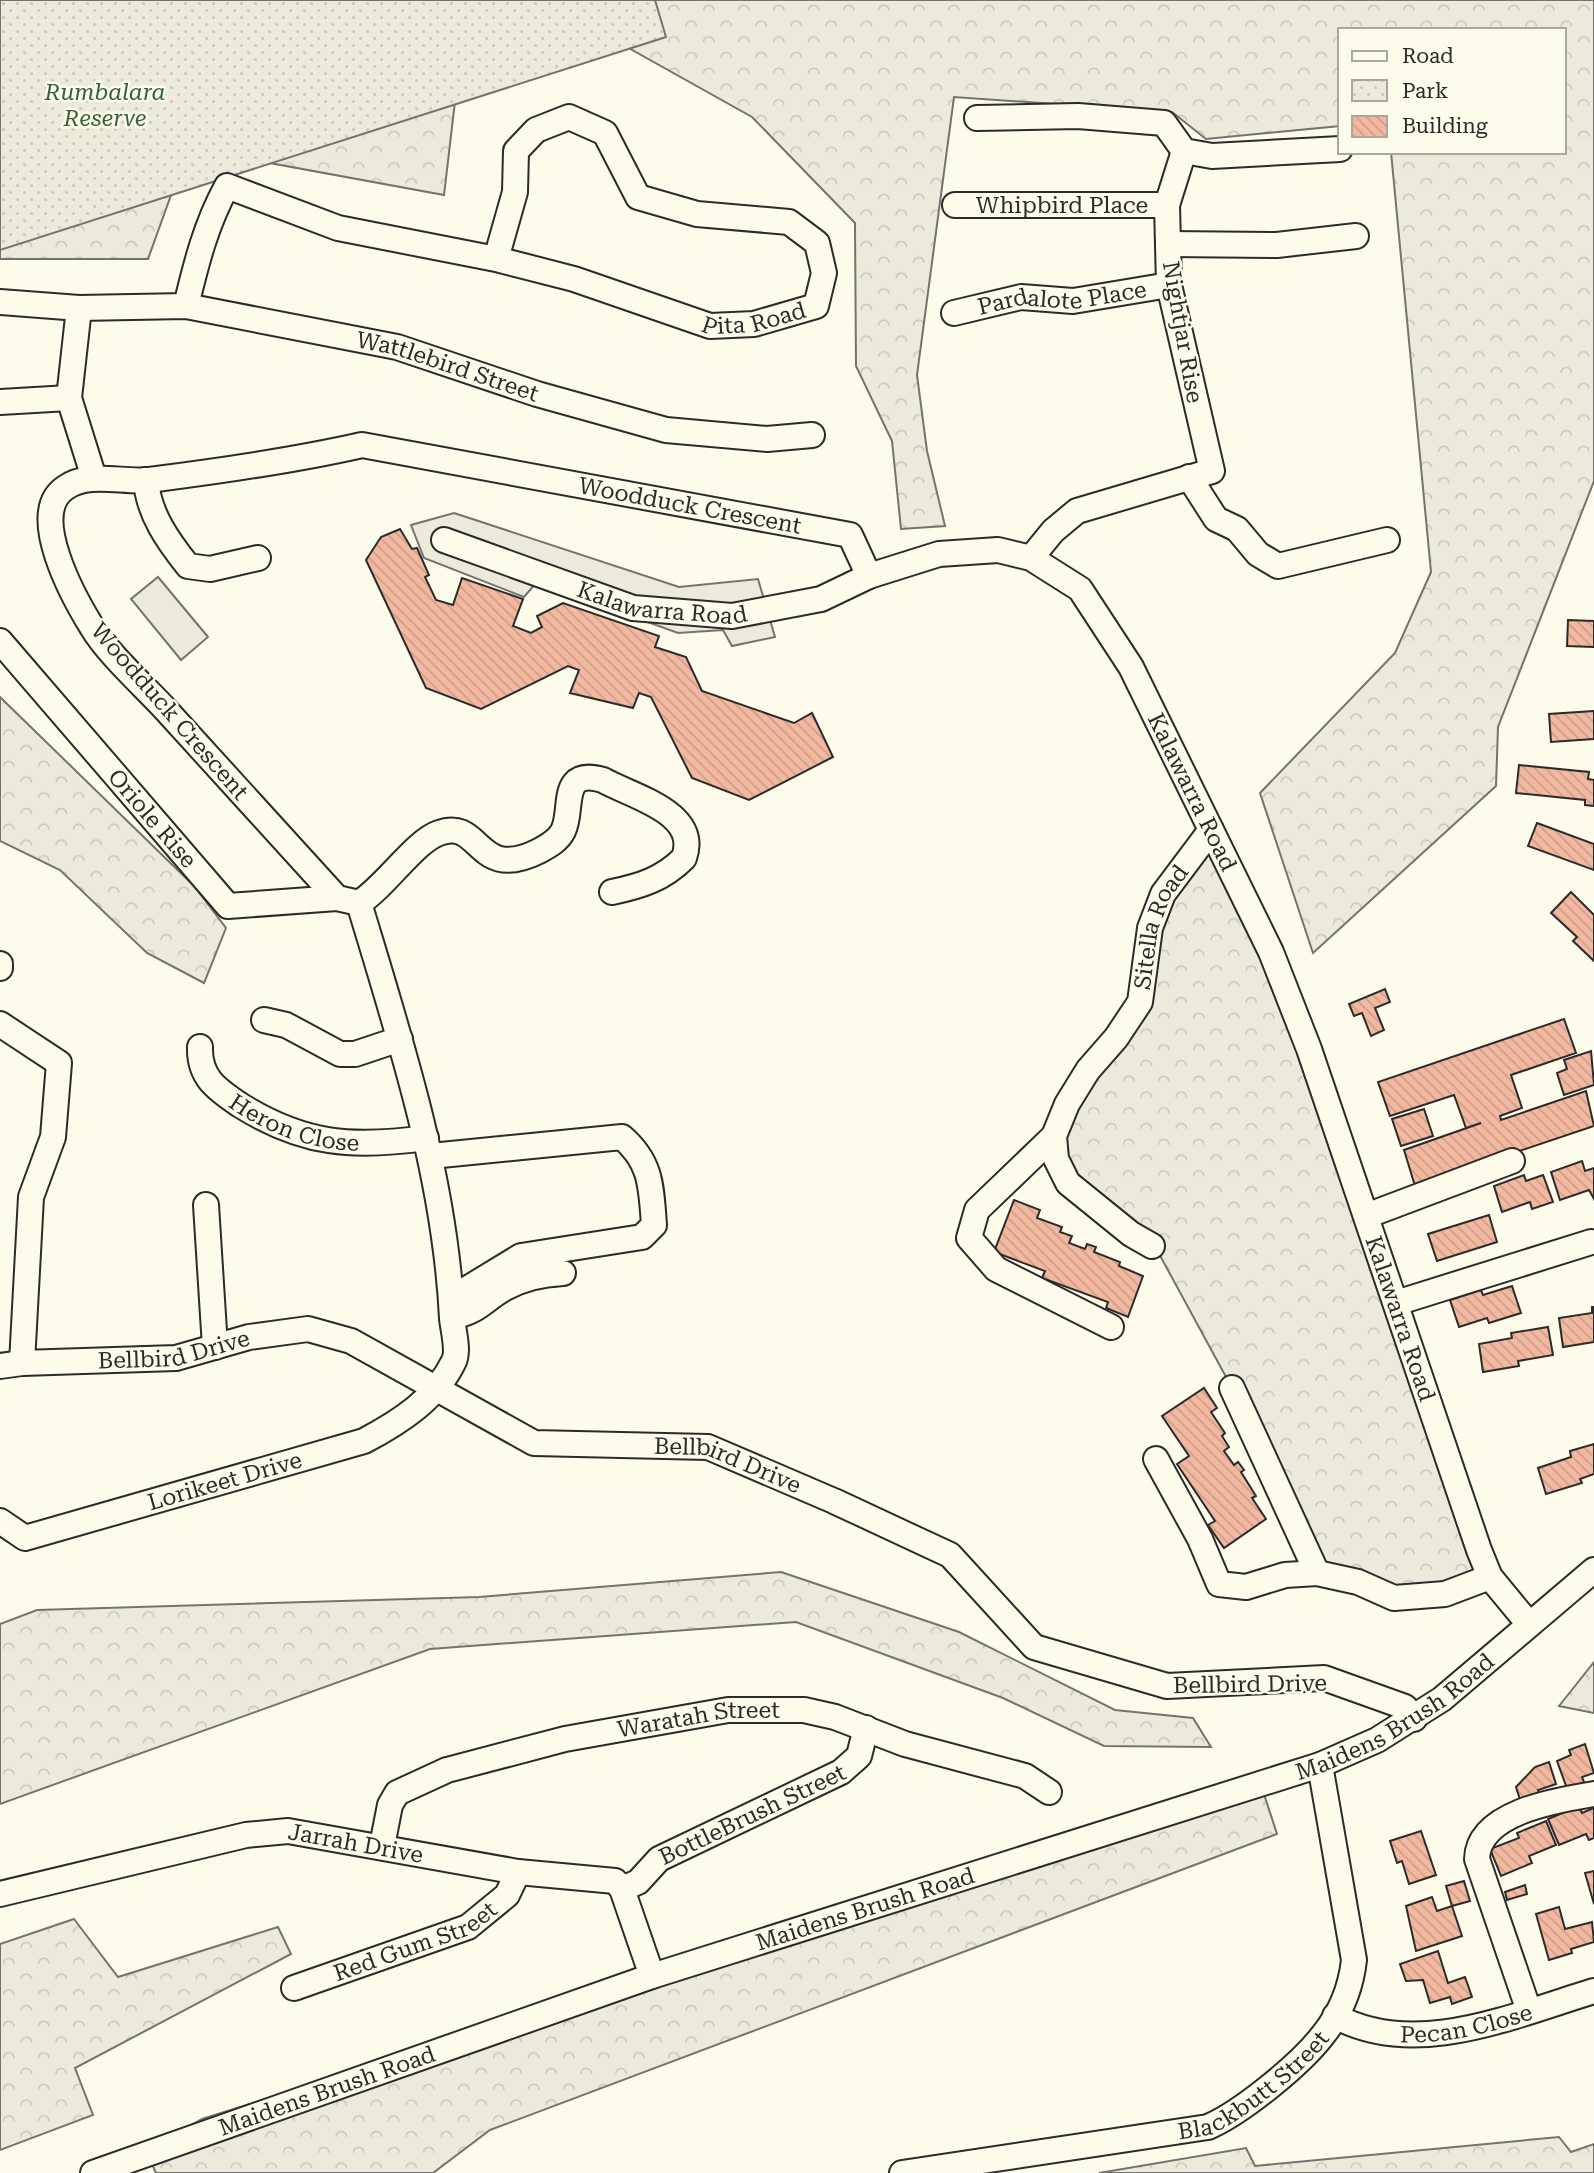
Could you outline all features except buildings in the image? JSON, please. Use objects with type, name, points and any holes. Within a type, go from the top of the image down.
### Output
[{"type":"street","points":[[977,118],[1077,116],[1164,123],[1184,151],[1212,156],[1338,149]]},
{"type":"street","name":"Pita Road","points":[[186,306],[200,249],[214,210],[227,186],[338,228],[496,259],[574,279],[710,326],[754,324],[816,306],[824,273],[817,243],[789,222],[697,214],[638,197],[605,133],[569,117],[536,130],[516,151],[515,192],[496,259]]},
{"type":"street","name":"Nightjar Rise","points":[[1184,151],[1167,205],[1169,285],[1200,474],[1216,519],[1237,529],[1258,554],[1278,566],[1387,540]]},
{"type":"street","name":"Whipbird Place","points":[[955,205],[1167,205]]},
{"type":"street","points":[[1168,244],[1278,245],[1356,236]]},
{"type":"street","name":"Pardalote Place","points":[[954,313],[1021,297],[1073,301],[1169,285]]},
{"type":"street","name":"Wattlebird Street","points":[[0,302],[79,308],[186,306],[397,347],[537,394],[666,430],[767,439],[812,435]]},
{"type":"street","points":[[79,308],[69,398],[94,478]]},
{"type":"street","points":[[0,402],[69,398]]},
{"type":"street","name":"Woodduck Crescent","points":[[438,1388],[455,1357],[452,1307],[429,1147],[400,1040],[348,900],[93,629],[64,571],[48,529],[52,506],[65,488],[94,478],[146,480],[195,471],[284,463],[362,445],[850,536],[869,576]]},
{"type":"street","points":[[1031,558],[1053,531],[1077,511],[1200,474]]},
{"type":"street","points":[[146,480],[146,490],[166,539],[188,566],[210,569],[258,558]]},
{"type":"street","name":"Kalawarra Road","points":[[444,540],[633,608],[732,617],[821,599],[869,576],[939,554],[998,550],[1031,558],[1080,589],[1131,667],[1271,952],[1309,1049],[1490,1577],[1528,1623]]},
{"type":"street","name":"Oriole Rise","points":[[3,644],[228,906],[348,900]]},
{"type":"street","points":[[348,900],[379,888],[427,839],[441,832],[465,835],[495,859],[505,862],[517,861],[548,846],[563,831],[571,789],[582,780],[592,778],[603,780],[675,817],[687,836],[684,858],[665,875],[642,885],[612,892]]},
{"type":"street","name":"Sitella Road","points":[[1111,1327],[996,1269],[969,1238],[977,1210],[1054,1136],[1067,1104],[1088,1070],[1116,1038],[1140,1002],[1150,928],[1163,894],[1211,831]]},
{"type":"street","points":[[264,1020],[286,1025],[340,1054],[355,1054],[400,1040]]},
{"type":"street","points":[[0,1024],[59,1063],[52,1137],[31,1197],[8,1360]]},
{"type":"street","name":"Heron Close","points":[[200,1046],[200,1063],[216,1090],[281,1129],[338,1143],[429,1147],[622,1137],[648,1167],[654,1224],[642,1237],[521,1256],[452,1307]]},
{"type":"street","points":[[1054,1136],[1055,1159],[1068,1183],[1131,1234],[1152,1246]]},
{"type":"street","points":[[1366,1216],[1512,1161]]},
{"type":"street","points":[[206,1205],[215,1347]]},
{"type":"street","points":[[1396,1303],[1591,1242]]},
{"type":"street","points":[[452,1307],[473,1313],[505,1289],[541,1275],[564,1273]]},
{"type":"street","name":"Bellbird Drive","points":[[8,1360],[176,1358],[249,1337],[308,1329],[351,1341],[534,1443],[708,1447],[834,1501],[950,1556],[1034,1647],[1167,1686],[1324,1678],[1405,1707],[1414,1719]]},
{"type":"street","name":"Lorikeet Drive","points":[[0,1521],[25,1538],[365,1441],[401,1421],[438,1388]]},
{"type":"street","points":[[1232,1388],[1317,1573]]},
{"type":"street","points":[[1156,1459],[1200,1539],[1219,1584],[1246,1587],[1285,1575],[1317,1573],[1358,1583],[1394,1598],[1445,1594],[1490,1577]]},
{"type":"street","name":"Maidens Brush Road","points":[[93,2173],[652,1976],[1320,1765],[1377,1740],[1414,1719],[1468,1679],[1528,1623],[1594,1570]]},
{"type":"street","name":"Waratah Street","points":[[382,1846],[390,1805],[404,1788],[447,1770],[565,1739],[728,1710],[804,1710],[866,1728],[905,1744],[1026,1776],[1049,1792]]},
{"type":"street","name":"BottleBrush Street","points":[[622,1889],[638,1882],[659,1859],[821,1784],[841,1772],[859,1756],[866,1728]]},
{"type":"street","name":"Blackbutt Street","points":[[902,2173],[1208,2127],[1253,2101],[1322,2037],[1349,1987],[1354,1960],[1320,1765]]},
{"type":"street","points":[[1529,2011],[1477,1859],[1481,1838],[1497,1825],[1524,1810],[1562,1799],[1594,1794]]},
{"type":"street","name":"Jarrah Drive","points":[[0,1894],[246,1835],[288,1831],[518,1872],[604,1879],[615,1881],[622,1889]]},
{"type":"street","name":"Red Gum Street","points":[[293,1988],[468,1927],[507,1895],[518,1872]]},
{"type":"street","points":[[622,1889],[652,1976]]},
{"type":"street","name":"Pecan Close","points":[[1335,2016],[1363,2029],[1413,2034],[1471,2027],[1594,1991]]},
{"type":"green space","points":[[0,0],[1594,0],[1594,481],[1498,727],[1496,786],[1313,953],[1260,793],[1395,653],[1431,572],[1391,154],[1566,154],[1566,28],[1338,28],[1338,126],[1206,139],[1172,112],[954,97],[917,375],[927,451],[945,526],[901,529],[892,441],[856,366],[855,223],[752,117],[616,41],[462,42],[444,195],[188,148],[148,259],[0,259]]},
{"type":"green space","name":"Rumbalara Reserve","points":[[0,0],[655,0],[666,37],[0,250]]},
{"type":"green space","points":[[158,577],[208,637],[181,660],[131,599]]},
{"type":"green space","points":[[0,697],[194,886],[226,928],[204,983],[147,953],[60,870],[0,841]]},
{"type":"green space","points":[[1211,830],[1271,952],[1490,1577],[1445,1594],[1317,1573],[1232,1388],[1151,1239],[1056,1159],[1067,1104],[1116,1038],[1150,928]]},
{"type":"green space","points":[[781,1572],[959,1632],[1115,1710],[1193,1718],[1211,1747],[1104,1746],[1003,1698],[796,1622],[430,1649],[0,1804],[0,1624],[37,1610],[479,1597]]},
{"type":"green space","points":[[1594,1662],[1594,1713],[1559,1706]]},
{"type":"green space","points":[[1261,1785],[1277,1834],[490,2130],[433,2173],[156,2173],[146,2151],[202,2119]]},
{"type":"green space","points":[[74,1919],[118,1977],[278,1927],[291,1954],[75,2068],[93,2115],[0,2150],[0,1944]]},
{"type":"green space","points":[[1559,2137],[1571,2152],[1594,2144],[1594,2173],[1099,2173],[1246,2148],[1255,2166]]},
{"type":"shaded area","points":[[454,513],[679,587],[758,579],[775,637],[732,646],[723,630],[678,633],[537,582],[524,597],[424,558],[411,525]]}]
